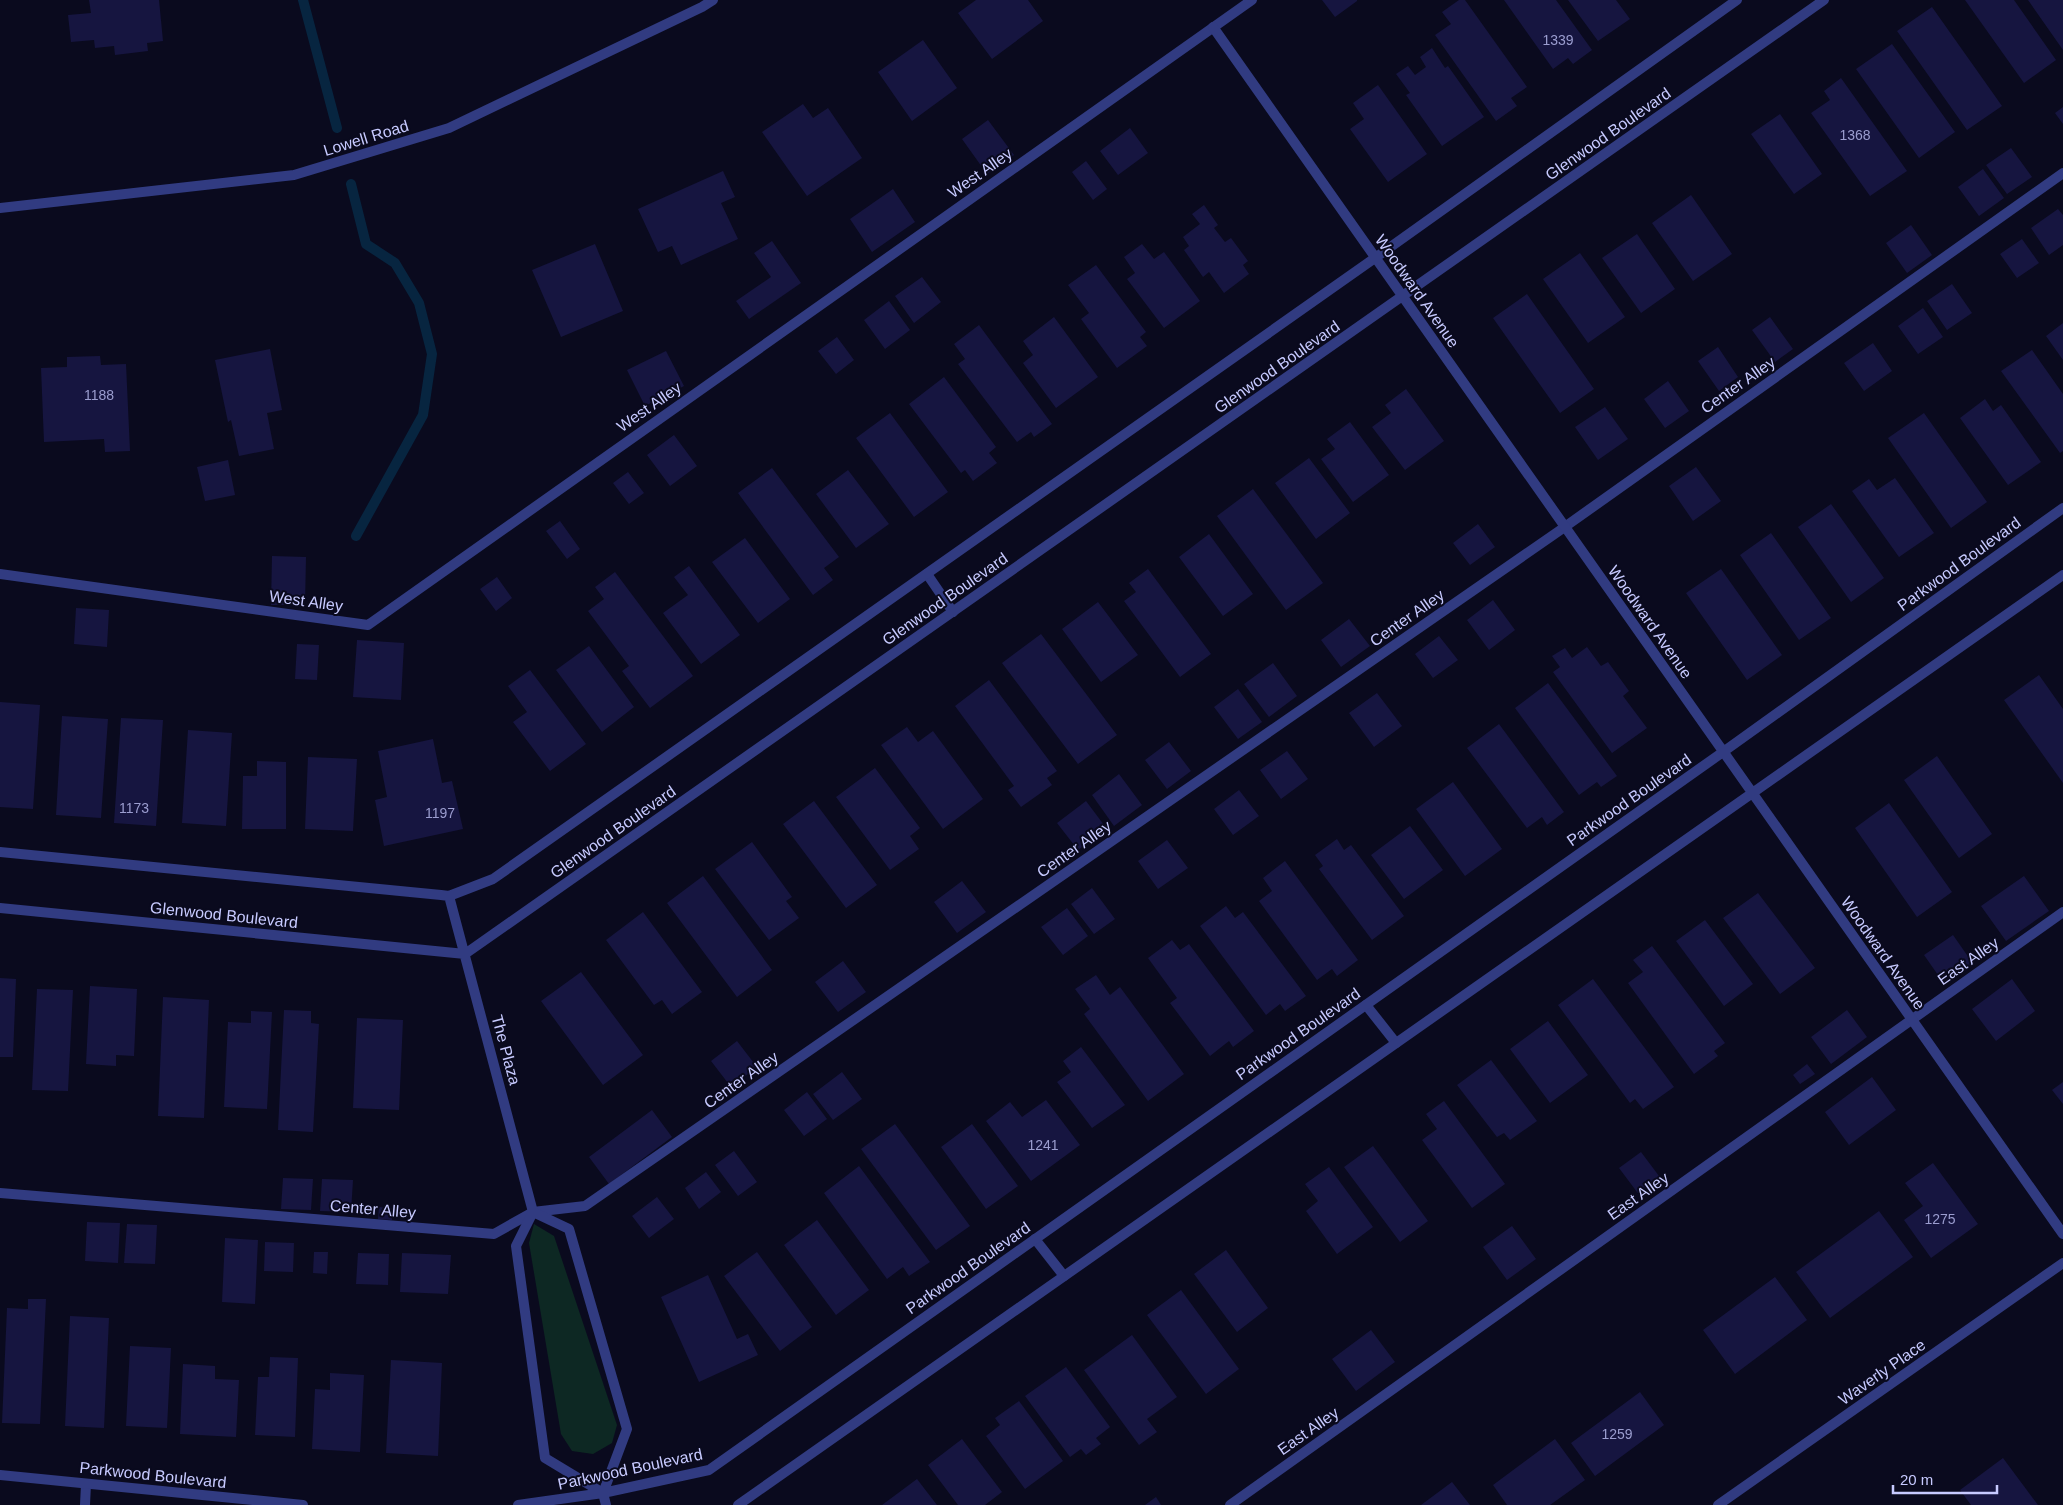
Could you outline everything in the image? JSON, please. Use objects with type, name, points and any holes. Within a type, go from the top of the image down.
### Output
[{"type":"street","name":"Lowell Road","points":[[0,208],[294,175],[449,128],[693,12],[714,0]]},
{"type":"street","name":"West Alley","points":[[0,574],[368,625],[1252,0]]},
{"type":"street","name":"Glenwood Boulevard","points":[[0,852],[449,896],[492,879],[1376,258],[1737,0]]},
{"type":"street","name":"Glenwood Boulevard","points":[[0,908],[465,954],[1824,0]]},
{"type":"street","name":"Woodward Avenue","points":[[1213,27],[2063,1234]]},
{"type":"street","name":"Center Alley","points":[[0,1193],[494,1234],[533,1212],[586,1206],[1565,526],[2063,173]]},
{"type":"street","name":"Parkwood Boulevard","points":[[518,1505],[603,1493],[709,1470],[1723,752],[2063,508]]},
{"type":"street","points":[[926,574],[954,612]]},
{"type":"street","points":[[738,1505],[2063,575]]},
{"type":"street","name":"The Plaza","points":[[449,896],[533,1212]]},
{"type":"street","name":"East Alley","points":[[1230,1505],[2063,912]]},
{"type":"street","points":[[1366,1004],[1396,1043]]},
{"type":"street","points":[[603,1493],[545,1458],[516,1246],[533,1212],[569,1229],[628,1429],[603,1493],[606,1505]]},
{"type":"street","points":[[1035,1239],[1064,1276]]},
{"type":"street","name":"Waverly Place","points":[[1718,1505],[2063,1263]]},
{"type":"street","name":"Parkwood Boulevard","points":[[0,1475],[303,1505]]},
{"type":"street","points":[[85,1505],[86,1484]]},
{"type":"green space","points":[[534,1224],[554,1236],[617,1425],[612,1443],[593,1454],[572,1451],[561,1434],[529,1243]]},
{"type":"building","points":[[89,0],[159,0],[163,41],[147,43],[148,51],[115,55],[114,46],[95,48],[94,40],[71,42],[68,15],[91,13]]},
{"type":"building","points":[[976,0],[1028,0],[1043,21],[992,59],[958,13]]},
{"type":"building","points":[[1322,0],[1357,0],[1357,1],[1335,17]]},
{"type":"building","points":[[1459,0],[1465,0],[1527,87],[1511,98],[1517,106],[1496,121],[1435,35],[1451,24],[1442,12]]},
{"type":"building","points":[[1504,0],[1556,0],[1592,50],[1573,64],[1568,58],[1553,69]]},
{"type":"building","points":[[1568,0],[1616,0],[1630,19],[1598,41]]},
{"type":"building","points":[[1965,0],[2014,0],[2056,60],[2024,83]]},
{"type":"building","points":[[2028,0],[2063,0],[2063,50]]},
{"type":"building","points":[[1932,7],[2002,106],[1967,130],[1897,31]]},
{"type":"building","points":[[923,40],[957,88],[912,121],[878,72]]},
{"type":"building","points":[[1892,44],[1955,132],[1919,158],[1856,69]]},
{"type":"building","points":[[1432,48],[1445,68],[1448,66],[1484,117],[1442,146],[1406,95],[1410,93],[1396,74],[1408,66],[1415,75],[1426,67],[1420,57]]},
{"type":"building","points":[[1841,78],[1907,171],[1870,196],[1811,113],[1830,100],[1824,91]]},
{"type":"building","points":[[1378,85],[1427,154],[1388,182],[1350,129],[1364,119],[1353,103]]},
{"type":"building","points":[[803,104],[813,118],[828,108],[862,158],[807,196],[762,132]]},
{"type":"building","points":[[2063,107],[2063,124],[2055,113]]},
{"type":"building","points":[[1780,114],[1822,174],[1794,194],[1751,134]]},
{"type":"building","points":[[988,120],[1014,155],[987,174],[962,139]]},
{"type":"building","points":[[1130,128],[1148,153],[1118,175],[1100,151]]},
{"type":"building","points":[[2011,148],[2032,177],[2007,194],[1986,165]]},
{"type":"building","points":[[1086,161],[1107,189],[1093,200],[1072,172]]},
{"type":"building","points":[[1983,169],[2004,198],[1979,216],[1958,187]]},
{"type":"building","points":[[723,171],[735,197],[721,203],[738,239],[681,265],[672,246],[658,252],[638,209]]},
{"type":"building","points":[[893,189],[915,222],[872,252],[850,219]]},
{"type":"building","points":[[1691,195],[1732,254],[1693,281],[1652,223]]},
{"type":"building","points":[[1204,205],[1218,225],[1214,228],[1225,242],[1231,238],[1248,261],[1243,265],[1249,274],[1224,293],[1209,272],[1203,277],[1184,250],[1189,246],[1183,237],[1200,224],[1192,214]]},
{"type":"building","points":[[2058,209],[2063,215],[2063,245],[2049,255],[2031,228]]},
{"type":"building","points":[[1911,225],[1932,255],[1907,273],[1886,243]]},
{"type":"building","points":[[1637,234],[1675,289],[1641,313],[1602,258]]},
{"type":"building","points":[[2022,239],[2039,263],[2017,278],[2000,254]]},
{"type":"building","points":[[772,241],[801,283],[749,319],[736,301],[771,277],[754,253]]},
{"type":"building","points":[[595,244],[623,311],[561,337],[532,270]]},
{"type":"building","points":[[1142,244],[1154,259],[1164,252],[1200,301],[1164,328],[1127,279],[1135,273],[1124,257]]},
{"type":"building","points":[[1580,253],[1625,317],[1588,343],[1543,279]]},
{"type":"building","points":[[1096,265],[1146,332],[1140,337],[1147,346],[1117,368],[1081,319],[1089,313],[1068,285]]},
{"type":"building","points":[[922,277],[941,302],[914,323],[895,296]]},
{"type":"building","points":[[1952,284],[1972,313],[1947,330],[1927,301]]},
{"type":"building","points":[[1527,294],[1594,389],[1560,413],[1493,318]]},
{"type":"building","points":[[889,301],[910,330],[885,349],[864,320]]},
{"type":"building","points":[[1923,308],[1943,337],[1918,354],[1898,326]]},
{"type":"building","points":[[1054,317],[1098,377],[1056,408],[1023,363],[1033,355],[1023,341]]},
{"type":"building","points":[[1770,317],[1793,349],[1775,362],[1752,330]]},
{"type":"building","points":[[2063,323],[2063,360],[2046,336]]},
{"type":"building","points":[[979,325],[1052,424],[1034,437],[1031,432],[1017,442],[958,364],[965,359],[954,344]]},
{"type":"building","points":[[837,337],[854,360],[836,374],[818,351]]},
{"type":"building","points":[[1873,343],[1892,371],[1864,391],[1844,363]]},
{"type":"building","points":[[1718,347],[1738,377],[1719,391],[1698,361]]},
{"type":"building","points":[[270,349],[282,410],[267,413],[274,449],[239,456],[231,420],[228,422],[215,360]]},
{"type":"building","points":[[2032,350],[2063,394],[2063,451],[2060,453],[2001,371]]},
{"type":"building","points":[[666,351],[684,386],[645,406],[627,370]]},
{"type":"building","points":[[100,356],[101,365],[126,364],[130,451],[105,452],[104,439],[44,442],[41,368],[67,367],[67,357]]},
{"type":"building","points":[[944,377],[996,447],[989,453],[997,463],[973,481],[965,470],[961,473],[909,404]]},
{"type":"building","points":[[1668,381],[1689,411],[1665,428],[1644,399]]},
{"type":"building","points":[[1406,389],[1444,441],[1405,470],[1372,427],[1391,413],[1385,405]]},
{"type":"building","points":[[1985,399],[1993,411],[2001,405],[2041,462],[2008,485],[1960,418]]},
{"type":"building","points":[[1605,407],[1628,439],[1598,460],[1575,427]]},
{"type":"building","points":[[890,413],[948,492],[914,517],[856,438]]},
{"type":"building","points":[[1924,413],[1987,502],[1951,528],[1888,438]]},
{"type":"building","points":[[1350,422],[1389,475],[1353,502],[1321,459],[1335,449],[1327,439]]},
{"type":"building","points":[[674,435],[697,466],[670,486],[647,455]]},
{"type":"building","points":[[1309,458],[1350,513],[1316,539],[1275,483]]},
{"type":"building","points":[[228,460],[235,495],[205,501],[197,467]]},
{"type":"building","points":[[1696,467],[1721,501],[1693,521],[1669,486]]},
{"type":"building","points":[[772,468],[839,557],[824,568],[833,580],[813,595],[738,493]]},
{"type":"building","points":[[848,470],[889,524],[856,548],[816,494]]},
{"type":"building","points":[[628,472],[644,493],[629,504],[613,483]]},
{"type":"building","points":[[1895,478],[1934,533],[1899,557],[1852,491],[1869,479],[1877,490]]},
{"type":"building","points":[[1253,489],[1323,583],[1286,610],[1217,516]]},
{"type":"building","points":[[1831,504],[1884,578],[1851,602],[1798,527]]},
{"type":"building","points":[[560,521],[580,549],[567,559],[546,531]]},
{"type":"building","points":[[1478,524],[1495,547],[1470,565],[1453,543]]},
{"type":"building","points":[[1771,533],[1831,618],[1799,640],[1740,555]]},
{"type":"building","points":[[1209,534],[1253,594],[1223,616],[1179,557]]},
{"type":"building","points":[[745,538],[790,599],[758,623],[712,562]]},
{"type":"building","points":[[272,556],[306,557],[305,605],[271,605]]},
{"type":"building","points":[[689,566],[740,635],[701,664],[663,613],[688,595],[674,577]]},
{"type":"building","points":[[1148,569],[1211,654],[1180,677],[1124,601],[1136,592],[1129,583]]},
{"type":"building","points":[[1721,569],[1782,655],[1747,680],[1686,593]]},
{"type":"building","points":[[615,572],[693,676],[650,708],[622,671],[629,666],[588,611],[604,599],[595,587]]},
{"type":"building","points":[[497,577],[512,598],[496,611],[480,589]]},
{"type":"building","points":[[1493,600],[1515,630],[1489,650],[1467,620]]},
{"type":"building","points":[[1098,602],[1138,655],[1101,682],[1062,629]]},
{"type":"building","points":[[76,608],[109,610],[107,647],[74,644]]},
{"type":"building","points":[[1349,619],[1370,646],[1341,667],[1321,640]]},
{"type":"building","points":[[1041,634],[1117,735],[1078,764],[1002,663]]},
{"type":"building","points":[[1439,636],[1458,660],[1433,678],[1415,654]]},
{"type":"building","points":[[357,640],[404,643],[401,700],[353,697]]},
{"type":"building","points":[[297,644],[319,645],[317,680],[295,679]]},
{"type":"building","points":[[589,646],[634,707],[602,732],[556,670]]},
{"type":"building","points":[[1587,647],[1601,666],[1608,662],[1629,691],[1623,696],[1647,728],[1612,753],[1553,672],[1560,667],[1552,656],[1565,648],[1572,658]]},
{"type":"building","points":[[1273,663],[1297,696],[1269,717],[1244,684]]},
{"type":"building","points":[[530,670],[586,744],[550,771],[513,722],[527,712],[508,686]]},
{"type":"building","points":[[2039,675],[2063,709],[2063,783],[2004,700]]},
{"type":"building","points":[[989,680],[1057,771],[1047,778],[1052,785],[1021,807],[1008,790],[1014,786],[955,706]]},
{"type":"building","points":[[1548,683],[1617,776],[1601,787],[1597,782],[1579,795],[1515,708]]},
{"type":"building","points":[[1238,689],[1262,722],[1238,739],[1214,707]]},
{"type":"building","points":[[1377,693],[1402,726],[1374,747],[1349,713]]},
{"type":"building","points":[[0,702],[40,705],[33,809],[0,807]]},
{"type":"building","points":[[62,716],[108,719],[101,818],[56,815]]},
{"type":"building","points":[[121,718],[163,720],[156,826],[114,823]]},
{"type":"building","points":[[1499,724],[1564,812],[1547,825],[1542,817],[1527,828],[1467,748]]},
{"type":"building","points":[[907,727],[918,742],[933,731],[983,799],[943,829],[881,745]]},
{"type":"building","points":[[188,730],[232,733],[226,826],[182,823]]},
{"type":"building","points":[[433,739],[442,783],[452,781],[463,829],[384,846],[375,800],[387,797],[378,751]]},
{"type":"building","points":[[1169,742],[1191,771],[1167,789],[1145,760]]},
{"type":"building","points":[[1287,751],[1308,779],[1281,799],[1260,770]]},
{"type":"building","points":[[1937,756],[1992,834],[1959,858],[1904,780]]},
{"type":"building","points":[[308,757],[357,759],[353,831],[305,829]]},
{"type":"building","points":[[257,761],[286,762],[286,829],[242,829],[243,776],[257,776]]},
{"type":"building","points":[[875,768],[920,828],[910,836],[919,849],[890,870],[836,797]]},
{"type":"building","points":[[1119,774],[1142,805],[1114,826],[1092,795]]},
{"type":"building","points":[[1453,782],[1502,849],[1465,876],[1416,809]]},
{"type":"building","points":[[1239,790],[1259,816],[1233,835],[1214,809]]},
{"type":"building","points":[[814,801],[877,885],[846,908],[783,824]]},
{"type":"building","points":[[1086,801],[1107,829],[1078,850],[1057,823]]},
{"type":"building","points":[[1889,803],[1952,892],[1917,917],[1855,828]]},
{"type":"building","points":[[1410,826],[1443,870],[1404,899],[1371,855]]},
{"type":"building","points":[[1337,839],[1344,850],[1351,845],[1404,916],[1372,940],[1319,869],[1323,866],[1315,855]]},
{"type":"building","points":[[1167,840],[1188,868],[1158,889],[1138,861]]},
{"type":"building","points":[[752,842],[792,897],[786,901],[799,918],[769,940],[715,869]]},
{"type":"building","points":[[1285,861],[1358,960],[1337,976],[1332,969],[1317,980],[1259,901],[1272,891],[1263,878]]},
{"type":"building","points":[[703,876],[772,970],[737,997],[667,903]]},
{"type":"building","points":[[2024,876],[2049,911],[2006,941],[1981,906]]},
{"type":"building","points":[[962,881],[986,912],[957,933],[934,902]]},
{"type":"building","points":[[1092,888],[1115,919],[1094,934],[1071,904]]},
{"type":"building","points":[[1758,893],[1815,968],[1780,994],[1723,918]]},
{"type":"building","points":[[1226,906],[1235,918],[1243,912],[1306,996],[1285,1011],[1280,1004],[1266,1015],[1200,926]]},
{"type":"building","points":[[1067,908],[1088,936],[1063,955],[1041,927]]},
{"type":"building","points":[[643,912],[702,992],[672,1014],[662,1000],[654,1005],[606,940]]},
{"type":"building","points":[[1705,920],[1753,984],[1724,1006],[1676,941]]},
{"type":"building","points":[[1953,935],[1974,965],[1945,985],[1924,955]]},
{"type":"building","points":[[1172,940],[1180,950],[1189,944],[1254,1031],[1233,1047],[1229,1041],[1210,1056],[1170,1003],[1177,998],[1148,958]]},
{"type":"building","points":[[1652,946],[1725,1043],[1714,1051],[1718,1056],[1694,1074],[1628,983],[1643,972],[1633,960]]},
{"type":"building","points":[[843,961],[866,992],[838,1012],[815,982]]},
{"type":"building","points":[[581,972],[643,1055],[603,1085],[541,1001]]},
{"type":"building","points":[[1096,975],[1110,995],[1120,987],[1184,1074],[1148,1101],[1084,1014],[1090,1009],[1075,989]]},
{"type":"building","points":[[0,978],[16,979],[13,1057],[0,1057]]},
{"type":"building","points":[[1593,979],[1674,1087],[1643,1109],[1635,1099],[1630,1103],[1558,1005]]},
{"type":"building","points":[[2012,979],[2035,1011],[1996,1041],[1972,1009]]},
{"type":"building","points":[[90,986],[137,989],[134,1056],[116,1055],[116,1066],[86,1064]]},
{"type":"building","points":[[37,989],[73,990],[68,1091],[32,1090]]},
{"type":"building","points":[[163,997],[209,1000],[204,1118],[158,1116]]},
{"type":"building","points":[[284,1010],[311,1011],[311,1023],[319,1024],[313,1132],[278,1130]]},
{"type":"building","points":[[1847,1010],[1867,1037],[1831,1064],[1811,1037]]},
{"type":"building","points":[[251,1011],[272,1012],[267,1109],[224,1107],[228,1022],[251,1023]]},
{"type":"building","points":[[357,1018],[403,1020],[399,1110],[353,1108]]},
{"type":"building","points":[[1548,1021],[1588,1075],[1550,1103],[1510,1049]]},
{"type":"building","points":[[737,1041],[757,1067],[731,1087],[711,1061]]},
{"type":"building","points":[[1081,1047],[1125,1105],[1092,1128],[1057,1082],[1071,1072],[1063,1061]]},
{"type":"building","points":[[1491,1060],[1537,1121],[1510,1140],[1504,1133],[1497,1137],[1457,1085]]},
{"type":"building","points":[[1807,1064],[1815,1074],[1800,1084],[1793,1075]]},
{"type":"building","points":[[842,1072],[862,1099],[833,1120],[813,1094]]},
{"type":"building","points":[[1872,1077],[1896,1110],[1849,1145],[1825,1112]]},
{"type":"building","points":[[2063,1082],[2063,1104],[2052,1090]]},
{"type":"building","points":[[807,1092],[827,1119],[804,1136],[784,1110]]},
{"type":"building","points":[[1046,1100],[1080,1145],[1031,1181],[986,1121],[1010,1102],[1022,1117]]},
{"type":"building","points":[[1444,1101],[1505,1184],[1472,1208],[1422,1140],[1437,1129],[1426,1114]]},
{"type":"building","points":[[652,1110],[672,1137],[609,1184],[589,1157]]},
{"type":"building","points":[[895,1124],[970,1226],[936,1250],[861,1149]]},
{"type":"building","points":[[972,1124],[1018,1186],[986,1209],[941,1147]]},
{"type":"building","points":[[1373,1146],[1428,1221],[1400,1242],[1344,1167]]},
{"type":"building","points":[[734,1151],[757,1182],[738,1196],[715,1165]]},
{"type":"building","points":[[1641,1152],[1662,1180],[1640,1196],[1619,1168]]},
{"type":"building","points":[[1933,1163],[1978,1224],[1931,1258],[1904,1220],[1923,1206],[1905,1183]]},
{"type":"building","points":[[859,1166],[930,1262],[909,1276],[903,1267],[887,1279],[824,1193]]},
{"type":"building","points":[[1329,1167],[1373,1227],[1337,1254],[1306,1211],[1318,1201],[1305,1184]]},
{"type":"building","points":[[706,1172],[721,1192],[699,1209],[685,1188]]},
{"type":"building","points":[[283,1178],[313,1179],[311,1210],[281,1209]]},
{"type":"building","points":[[322,1179],[353,1180],[351,1212],[320,1211]]},
{"type":"building","points":[[657,1197],[674,1219],[649,1238],[632,1216]]},
{"type":"building","points":[[379,1207],[392,1208],[392,1220],[378,1219]]},
{"type":"building","points":[[1879,1211],[1913,1257],[1830,1318],[1796,1272]]},
{"type":"building","points":[[817,1220],[869,1290],[836,1315],[784,1245]]},
{"type":"building","points":[[87,1222],[120,1223],[118,1263],[85,1261]]},
{"type":"building","points":[[127,1224],[157,1225],[155,1264],[124,1263]]},
{"type":"building","points":[[1512,1226],[1536,1259],[1507,1280],[1483,1247]]},
{"type":"building","points":[[225,1238],[258,1240],[255,1304],[222,1302]]},
{"type":"building","points":[[265,1242],[294,1243],[293,1272],[264,1271]]},
{"type":"building","points":[[1226,1250],[1268,1308],[1237,1332],[1194,1274]]},
{"type":"building","points":[[314,1252],[328,1252],[327,1274],[313,1273]]},
{"type":"building","points":[[757,1252],[812,1327],[780,1351],[724,1276]]},
{"type":"building","points":[[358,1253],[389,1254],[388,1285],[356,1284]]},
{"type":"building","points":[[402,1253],[451,1255],[448,1294],[400,1292]]},
{"type":"building","points":[[708,1275],[737,1339],[748,1334],[758,1355],[699,1382],[661,1297]]},
{"type":"building","points":[[1775,1277],[1807,1320],[1735,1374],[1703,1330]]},
{"type":"building","points":[[1181,1290],[1239,1369],[1206,1394],[1147,1315]]},
{"type":"building","points":[[28,1299],[46,1299],[40,1424],[2,1423],[7,1308],[28,1309]]},
{"type":"building","points":[[70,1316],[109,1318],[104,1428],[65,1426]]},
{"type":"building","points":[[1371,1330],[1395,1362],[1356,1391],[1332,1359]]},
{"type":"building","points":[[1132,1335],[1177,1397],[1147,1419],[1157,1432],[1139,1445],[1084,1370]]},
{"type":"building","points":[[130,1346],[171,1348],[167,1428],[126,1426]]},
{"type":"building","points":[[270,1357],[298,1358],[295,1437],[255,1435],[258,1377],[269,1377]]},
{"type":"building","points":[[391,1360],[442,1363],[438,1456],[386,1453]]},
{"type":"building","points":[[183,1364],[215,1366],[215,1379],[239,1380],[236,1437],[180,1434]]},
{"type":"building","points":[[1066,1367],[1110,1427],[1096,1438],[1101,1444],[1086,1455],[1081,1449],[1070,1457],[1025,1396]]},
{"type":"building","points":[[330,1373],[364,1375],[360,1452],[312,1449],[315,1389],[330,1390]]},
{"type":"building","points":[[1640,1392],[1664,1425],[1595,1476],[1571,1443]]},
{"type":"building","points":[[1019,1401],[1063,1461],[1025,1489],[986,1436],[1000,1425],[995,1418]]},
{"type":"building","points":[[962,1439],[1002,1492],[985,1505],[958,1505],[928,1465]]},
{"type":"building","points":[[1555,1439],[1585,1480],[1550,1505],[1507,1505],[1493,1485]]},
{"type":"building","points":[[2003,1458],[2038,1505],[1971,1505],[1960,1490]]},
{"type":"building","points":[[917,1479],[937,1505],[882,1505]]},
{"type":"building","points":[[1452,1482],[1470,1505],[1421,1505]]},
{"type":"building","points":[[1156,1497],[1161,1505],[1145,1505]]},
{"type":"waterway","points":[[303,0],[337,128]]},
{"type":"waterway","points":[[351,184],[366,244],[395,263],[419,303],[432,354],[423,415],[356,536]]}]
